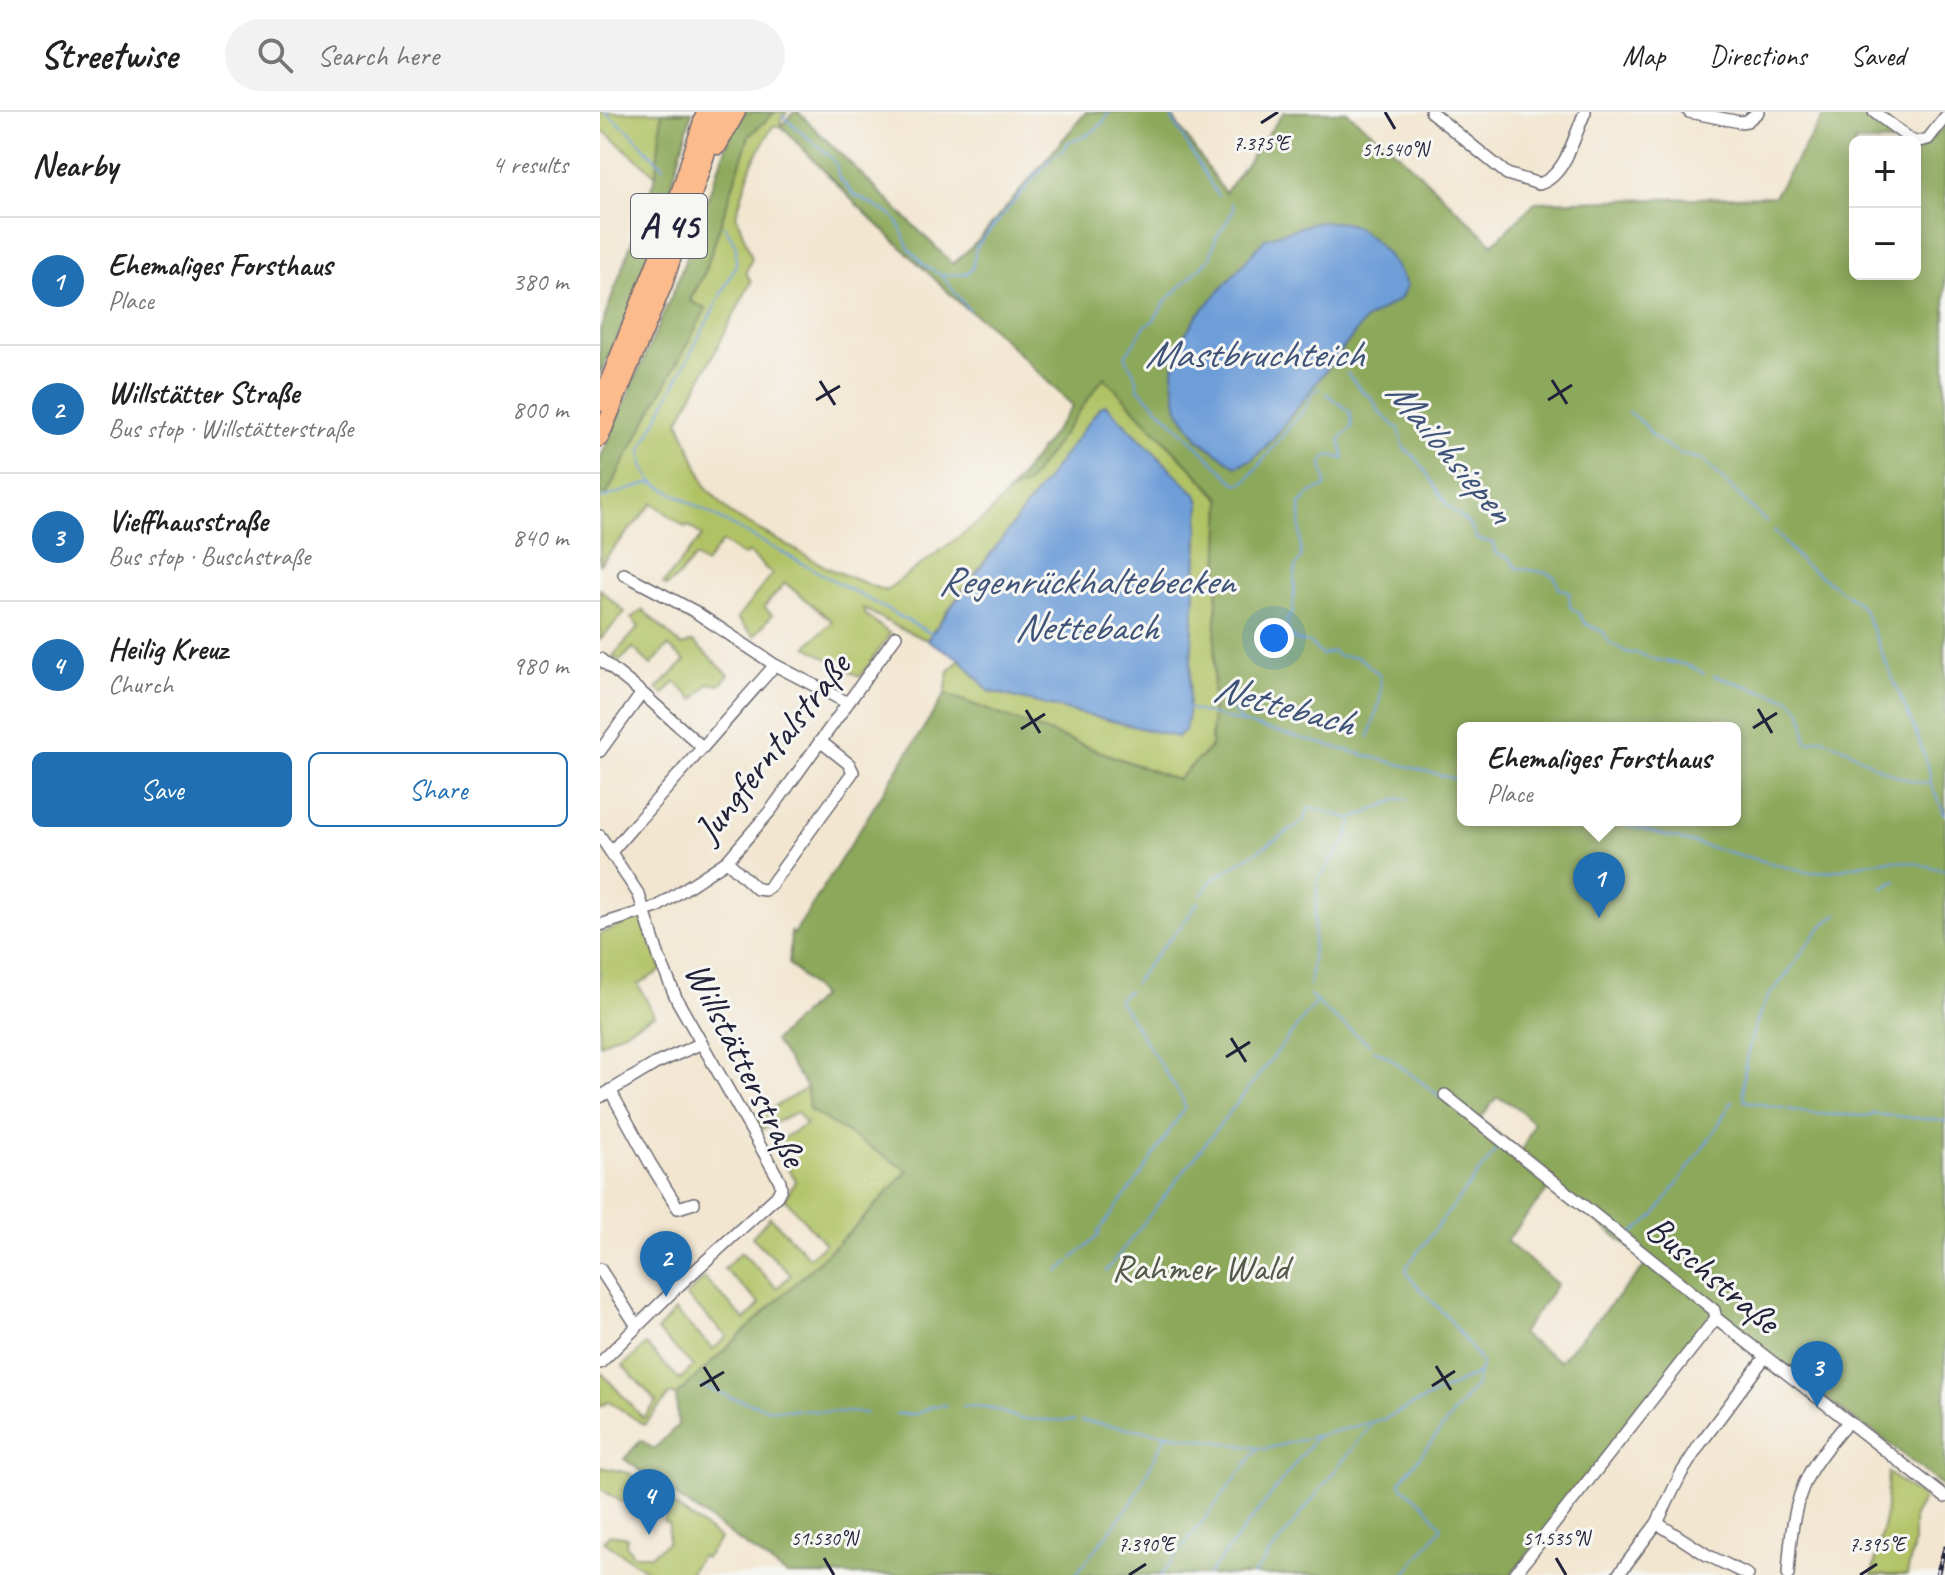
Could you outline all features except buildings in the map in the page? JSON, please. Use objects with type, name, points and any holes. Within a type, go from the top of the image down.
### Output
[{"type":"highway","points":[[696,141],[698,112]]},
{"type":"highway","name":"A 45","points":[[600,403],[663,244],[705,112]]},
{"type":"highway","name":"A 45","points":[[600,438],[664,284],[720,112]]},
{"type":"highway","points":[[697,187],[737,112]]},
{"type":"street","points":[[1439,114],[1507,174],[1539,184],[1555,175],[1585,112]]},
{"type":"street","points":[[1689,112],[1740,122],[1747,121],[1758,112]]},
{"type":"street","points":[[1874,112],[1906,136]]},
{"type":"street","points":[[1921,140],[1928,139],[1945,117]]},
{"type":"street","points":[[624,574],[694,611],[775,665],[848,703]]},
{"type":"street","name":"Jungferntalstraße","points":[[600,925],[657,907],[727,861],[751,835],[896,636]]},
{"type":"street","points":[[600,659],[701,746]]},
{"type":"street","points":[[611,852],[775,665]]},
{"type":"street","points":[[600,751],[642,693]]},
{"type":"street","points":[[727,861],[757,889],[765,890],[770,886],[853,772],[849,764],[820,741]]},
{"type":"street","name":"Willstätterstraße","points":[[600,836],[639,895],[663,968],[700,1044],[780,1181],[781,1188],[777,1196],[600,1363]]},
{"type":"street","points":[[694,1203],[678,1208],[605,1093],[655,1064],[700,1044]]},
{"type":"street","name":"Buschstraße","points":[[1445,1095],[1714,1310],[1716,1318],[1945,1497]]},
{"type":"street","points":[[600,1269],[637,1326]]},
{"type":"street","points":[[1514,1575],[1716,1318]]},
{"type":"street","points":[[1618,1575],[1657,1523],[1689,1461],[1765,1357]]},
{"type":"street","points":[[1788,1575],[1794,1521],[1803,1487],[1816,1462],[1848,1422]]},
{"type":"street","points":[[1657,1523],[1707,1555],[1748,1575]]},
{"type":"green space","points":[[600,112],[662,112],[656,175],[600,128]]},
{"type":"green space","points":[[662,112],[692,112],[643,272],[600,375],[600,330],[656,175]]},
{"type":"green space","points":[[743,112],[775,112],[749,136],[705,272],[690,300],[706,309],[607,494],[600,494],[600,459],[675,288],[729,139]]},
{"type":"green space","points":[[775,112],[787,112],[781,126],[773,126],[752,163],[736,215],[752,258],[746,272],[751,282],[679,421],[706,487],[731,514],[830,569],[885,591],[986,517],[1009,492],[1027,484],[1104,376],[1221,500],[1211,747],[1177,780],[945,694],[949,671],[960,659],[989,691],[1177,737],[1182,735],[1188,714],[1200,502],[1197,495],[1106,405],[927,640],[863,608],[866,615],[890,634],[860,677],[807,647],[832,621],[785,583],[764,607],[772,615],[754,636],[737,619],[772,574],[748,552],[744,556],[722,542],[705,564],[695,557],[679,576],[667,586],[663,584],[702,536],[653,503],[600,564],[600,494],[607,493],[705,309],[690,301],[705,272],[749,136]]},
{"type":"green space","name":"Rahmer Wald","points":[[794,112],[798,112],[953,264],[978,241],[1086,112],[1169,112],[1225,193],[1284,112],[1347,112],[1400,155],[1493,244],[1535,202],[1774,196],[1826,112],[1867,112],[1898,136],[1849,136],[1849,280],[1921,280],[1921,148],[1945,125],[1945,1488],[1715,1314],[1511,1575],[787,1575],[624,1459],[641,1440],[654,1449],[678,1425],[676,1396],[859,1223],[908,1171],[809,1109],[807,1088],[774,1041],[821,996],[789,964],[791,932],[794,934],[945,694],[1177,780],[1211,747],[1221,499],[1104,377],[1027,484],[1009,492],[1073,406],[987,323],[964,307],[855,203],[781,126]],"holes":[[[1286,233],[1399,299],[1365,320],[1272,440],[1252,459],[1236,466],[1199,440],[1266,238]],[[1497,1097],[1515,1106],[1534,1124],[1521,1152],[1480,1119]],[[1552,1185],[1645,1260],[1646,1265],[1560,1361],[1521,1334],[1557,1284],[1506,1241]]]},
{"type":"green space","points":[[600,589],[625,612],[600,640]]},
{"type":"green space","points":[[643,610],[682,646],[693,642],[729,675],[720,685],[709,683],[694,700],[675,682],[663,695],[657,689],[685,661],[668,646],[651,665],[633,648],[620,661],[613,656],[639,627],[631,618]]},
{"type":"green space","points":[[642,917],[662,970],[638,984],[654,1015],[600,1044],[600,934]]},
{"type":"green space","points":[[807,1088],[809,1110],[908,1170],[859,1223],[676,1396],[670,1394],[644,1425],[609,1401],[600,1407],[600,1371],[643,1418],[657,1402],[623,1366],[646,1345],[680,1380],[693,1366],[657,1331],[675,1311],[713,1349],[727,1337],[686,1296],[704,1278],[745,1320],[760,1304],[724,1269],[741,1252],[777,1288],[791,1275],[752,1237],[770,1217],[809,1257],[825,1244],[785,1199],[796,1180],[772,1145],[806,1124],[797,1112],[761,1130],[754,1119]]},
{"type":"green space","points":[[600,1467],[629,1473],[720,1539],[705,1558],[701,1556],[690,1571],[691,1575],[653,1575],[603,1541],[610,1534],[627,1537],[626,1545],[634,1555],[651,1555],[668,1542],[669,1524],[663,1521],[673,1506],[668,1503],[660,1513],[657,1509],[644,1509],[637,1513],[628,1503],[621,1502],[600,1488]]},
{"type":"green space","points":[[1888,1473],[1924,1499],[1914,1515],[1914,1544],[1907,1575],[1872,1575],[1885,1518]]},
{"type":"water","name":"Mastbruchteich","points":[[1316,222],[1349,224],[1367,235],[1390,258],[1407,286],[1400,299],[1365,320],[1272,440],[1253,459],[1236,466],[1199,440],[1178,409],[1173,380],[1174,350],[1197,316],[1266,238]]},
{"type":"water","name":"Regenrückhaltebecken Nettebach","points":[[1106,405],[1197,495],[1200,502],[1188,714],[1185,731],[1177,737],[989,691],[960,659],[927,640],[1100,407]]},
{"type":"waterway","points":[[605,112],[630,132],[663,167]]},
{"type":"waterway","points":[[942,275],[966,274],[972,269],[976,247],[1050,159],[1068,142],[1097,128],[1109,112]]},
{"type":"waterway","points":[[1168,112],[1218,196]]},
{"type":"waterway","points":[[782,116],[831,157],[838,176],[853,194],[893,216],[908,247],[925,266],[941,275],[969,310]]},
{"type":"waterway","points":[[1231,203],[1234,210],[1216,238],[1210,258],[1166,301],[1125,356],[1137,379],[1138,388],[1239,484],[1247,480],[1306,407],[1312,393],[1320,388]]},
{"type":"waterway","name":"Nettebach","points":[[724,226],[736,245],[736,265],[643,446],[642,457],[648,476],[656,484],[934,635]]},
{"type":"waterway","name":"Mailohsiepen","points":[[1347,373],[1372,398],[1380,413],[1399,429],[1404,449],[1418,460],[1443,499],[1471,527],[1476,539],[1493,543],[1495,553],[1509,558],[1517,568],[1555,577],[1559,589],[1569,591],[1570,607],[1579,613],[1584,623],[1603,632],[1610,643],[1628,653],[1685,665],[1704,674]]},
{"type":"waterway","points":[[1327,394],[1350,412],[1352,427],[1340,439],[1344,459],[1330,455],[1325,458],[1322,464],[1325,487],[1311,492],[1300,505],[1301,559],[1295,567],[1293,612],[1287,620],[1288,630],[1295,640],[1309,643],[1322,655],[1333,651],[1337,656],[1358,657],[1379,674],[1380,698],[1369,737]]},
{"type":"waterway","points":[[1628,412],[1645,425],[1653,437],[1678,453],[1703,460],[1766,522]]},
{"type":"waterway","points":[[600,499],[650,483],[656,484]]},
{"type":"waterway","points":[[1774,530],[1803,564],[1864,610],[1918,738],[1931,784]]},
{"type":"waterway","name":"Mailohsiepen","points":[[1714,676],[1795,703],[1802,712],[1806,741],[1822,738],[1889,772],[1931,784],[1945,815]]},
{"type":"waterway","name":"Nettebach","points":[[1186,708],[1457,779]]},
{"type":"waterway","points":[[1231,709],[1243,723]]},
{"type":"waterway","points":[[1201,895],[1212,880],[1303,822],[1310,807],[1352,819],[1399,799],[1408,799]]},
{"type":"waterway","points":[[1310,985],[1318,879],[1347,839],[1352,821]]},
{"type":"waterway","name":"Nettebach","points":[[1629,826],[1805,872],[1893,861],[1945,871]]},
{"type":"waterway","points":[[1883,888],[1896,881]]},
{"type":"waterway","points":[[1134,984],[1198,902]]},
{"type":"waterway","points":[[1838,914],[1817,932],[1767,999],[1748,1050],[1743,1079],[1745,1101],[1813,1114],[1874,1114],[1945,1121]]},
{"type":"waterway","points":[[1073,1258],[1100,1234],[1098,1232],[1143,1172],[1185,1107],[1118,999],[1128,991]]},
{"type":"waterway","points":[[1310,995],[1369,1044]]},
{"type":"waterway","points":[[1106,1271],[1316,1002]]},
{"type":"waterway","points":[[1374,1050],[1387,1056],[1442,1098]]},
{"type":"waterway","points":[[1631,1235],[1655,1215],[1733,1100]]},
{"type":"waterway","points":[[1404,1575],[1442,1527],[1423,1503],[1400,1482],[1475,1386],[1482,1363],[1450,1320],[1411,1279],[1407,1266],[1500,1145]]},
{"type":"waterway","points":[[1058,1272],[1069,1262]]},
{"type":"waterway","points":[[1081,1421],[1265,1449],[1384,1419],[1479,1373]]},
{"type":"waterway","points":[[702,1386],[771,1409],[866,1413]]},
{"type":"waterway","points":[[896,1414],[916,1414],[933,1406],[946,1405]]},
{"type":"waterway","points":[[962,1406],[988,1407],[1021,1419],[1074,1421]]},
{"type":"waterway","points":[[1253,1575],[1371,1425]]},
{"type":"waterway","points":[[1075,1575],[1131,1504],[1167,1433]]},
{"type":"waterway","points":[[1208,1575],[1316,1437]]},
{"type":"waterway","points":[[1161,1575],[1258,1449]]},
{"type":"railway","points":[[1937,1575],[1945,1548]]},
{"type":"place","name":"Ehemaliges Forsthaus","points":[[1599,918]]},
{"type":"place","name":"Willstätter Straße","points":[[666,1297]]},
{"type":"place","name":"Vieffhausstraße","points":[[1817,1407]]},
{"type":"place","name":"Heilig Kreuz","points":[[649,1535]]}]
